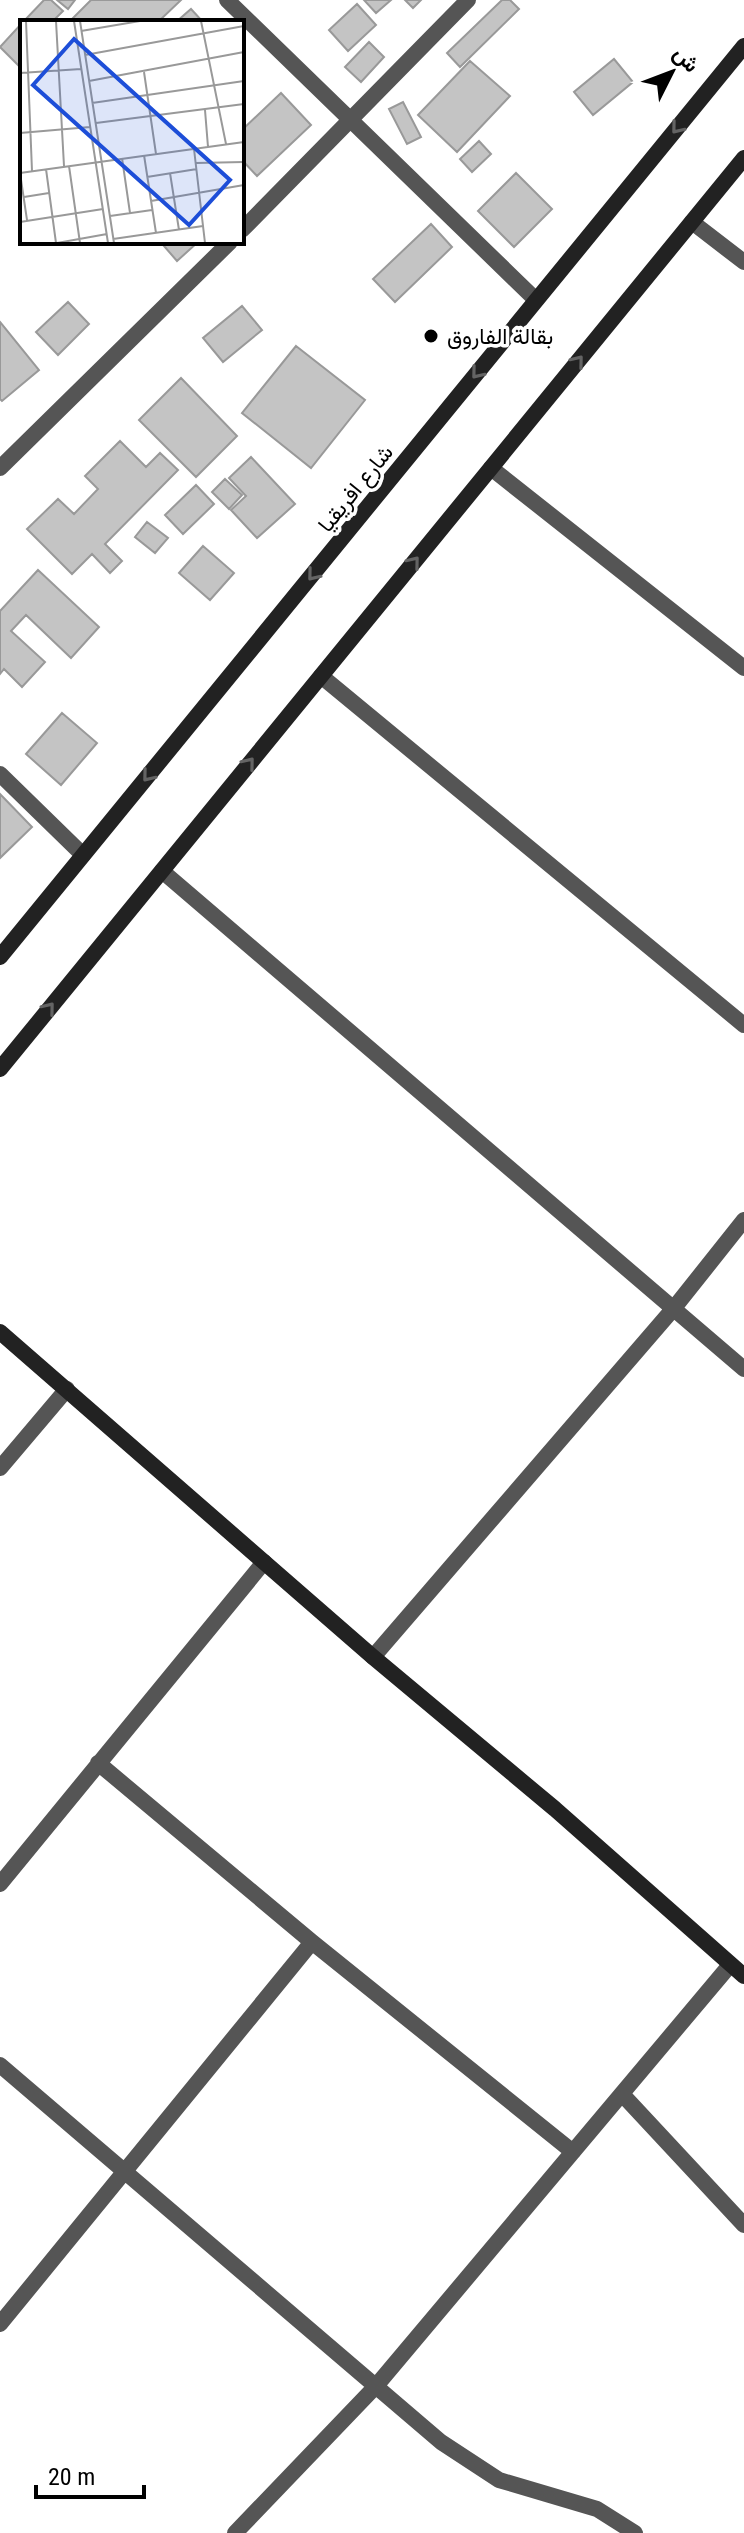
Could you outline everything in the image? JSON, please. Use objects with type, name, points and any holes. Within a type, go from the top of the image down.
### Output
[{"type":"street","points":[[227,0],[536,300]]},
{"type":"street","points":[[244,228],[351,123],[468,0]]},
{"type":"street","name":"شارع افريقيا","points":[[0,957],[744,46]]},
{"type":"street","points":[[0,1069],[744,158]]},
{"type":"street","points":[[692,222],[744,262]]},
{"type":"street","points":[[0,468],[228,244]]},
{"type":"street","points":[[491,468],[744,668]]},
{"type":"street","points":[[321,676],[744,1025]]},
{"type":"street","points":[[0,774],[83,855]]},
{"type":"street","points":[[162,871],[744,1369]]},
{"type":"street","points":[[373,1657],[674,1308],[744,1220]]},
{"type":"street","points":[[0,1332],[373,1657],[555,1809],[744,1976]]},
{"type":"street","points":[[0,1468],[67,1389]]},
{"type":"street","points":[[0,1884],[264,1562]]},
{"type":"street","points":[[98,1763],[312,1942],[573,2152]]},
{"type":"street","points":[[0,2324],[312,1942]]},
{"type":"street","points":[[235,2533],[376,2386],[730,1965]]},
{"type":"street","points":[[0,2065],[441,2442],[499,2480],[597,2509],[635,2533]]},
{"type":"street","points":[[622,2094],[744,2225]]},
{"type":"building","points":[[44,0],[51,0],[63,11],[54,20],[25,20]]},
{"type":"building","points":[[57,0],[75,0],[68,9]]},
{"type":"building","points":[[91,0],[181,0],[160,20],[71,20]]},
{"type":"building","points":[[364,0],[391,0],[376,13]]},
{"type":"building","points":[[405,0],[421,0],[413,8]]},
{"type":"building","points":[[502,0],[510,0],[519,9],[460,67],[447,53]]},
{"type":"building","points":[[357,4],[376,25],[348,51],[329,30]]},
{"type":"building","points":[[191,9],[201,20],[178,20]]},
{"type":"building","points":[[20,25],[20,67],[0,47]]},
{"type":"building","points":[[369,42],[384,57],[361,82],[345,67]]},
{"type":"building","points":[[614,59],[633,82],[593,115],[574,92]]},
{"type":"building","points":[[470,61],[510,96],[457,152],[418,115]]},
{"type":"building","points":[[281,93],[311,125],[257,176],[244,162],[244,128]]},
{"type":"building","points":[[403,102],[421,137],[407,144],[389,109]]},
{"type":"building","points":[[479,141],[491,154],[472,172],[460,159]]},
{"type":"building","points":[[516,173],[552,209],[514,247],[478,211]]},
{"type":"building","points":[[431,224],[452,247],[395,302],[373,279]]},
{"type":"building","points":[[166,244],[196,244],[177,261],[164,246]]},
{"type":"building","points":[[68,302],[89,324],[58,355],[36,332]]},
{"type":"building","points":[[242,306],[262,330],[223,362],[203,338]]},
{"type":"building","points":[[0,322],[39,370],[2,401],[0,399]]},
{"type":"building","points":[[296,346],[365,400],[311,468],[242,413]]},
{"type":"building","points":[[181,378],[237,436],[196,477],[139,420]]},
{"type":"building","points":[[120,441],[146,467],[160,453],[178,470],[105,544],[122,561],[110,573],[92,554],[72,574],[27,529],[58,499],[74,514],[98,489],[85,476]]},
{"type":"building","points":[[251,457],[295,504],[257,538],[231,510],[246,496],[229,478]]},
{"type":"building","points":[[225,479],[242,495],[229,509],[212,492]]},
{"type":"building","points":[[196,485],[214,504],[183,534],[165,515]]},
{"type":"building","points":[[147,522],[168,538],[155,553],[135,537]]},
{"type":"building","points":[[203,546],[234,573],[210,600],[179,573]]},
{"type":"building","points":[[38,570],[99,627],[71,658],[26,615],[11,631],[45,662],[22,687],[4,669],[0,674],[0,611]]},
{"type":"building","points":[[62,713],[97,743],[61,785],[26,754]]},
{"type":"building","points":[[0,794],[32,827],[0,858]]},
{"type":"place","name":"بقالة الفاروق","points":[[431,336]]}]
